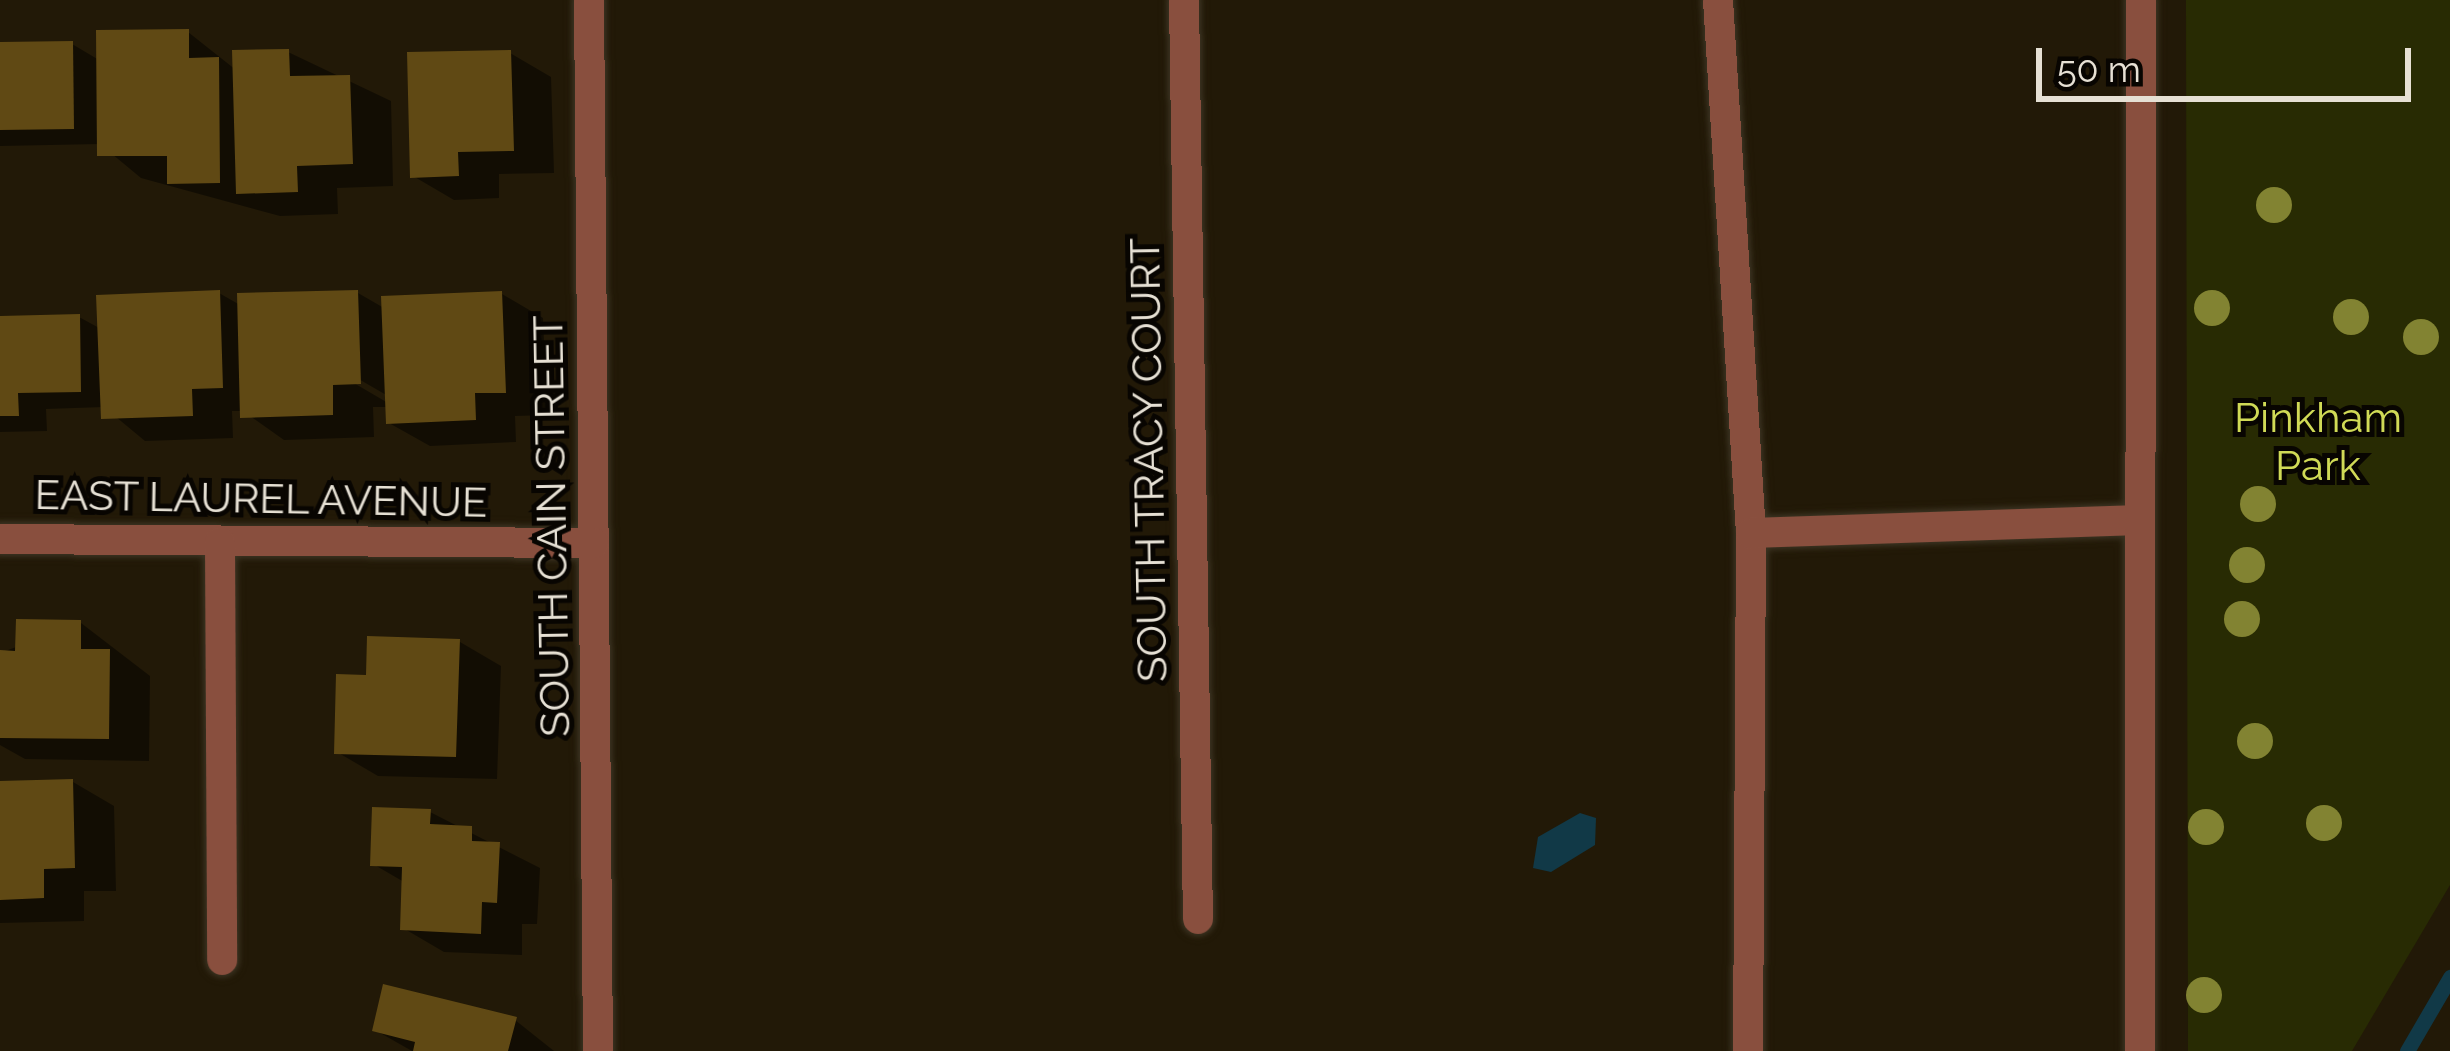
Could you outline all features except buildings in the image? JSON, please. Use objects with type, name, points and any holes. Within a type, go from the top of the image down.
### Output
[{"type":"street","name":"SOUTH CAIN STREET","points":[[589,0],[598,1051]]},
{"type":"street","name":"SOUTH TRACY COURT","points":[[1184,0],[1198,920]]},
{"type":"street","points":[[1718,0],[1751,533],[1748,1051]]},
{"type":"street","points":[[2140,1051],[2141,0]]},
{"type":"street","points":[[1751,533],[2140,520]]},
{"type":"street","name":"EAST LAUREL AVENUE","points":[[0,538],[593,543]]},
{"type":"street","points":[[220,542],[222,960]]},
{"type":"green space","name":"Pinkham Park","points":[[2186,0],[2450,0],[2450,885],[2352,1051],[2188,1051]]},
{"type":"water","points":[[1580,813],[1596,818],[1595,845],[1551,872],[1533,868],[1538,837]]},
{"type":"waterway","points":[[2407,1051],[2450,977]]}]
